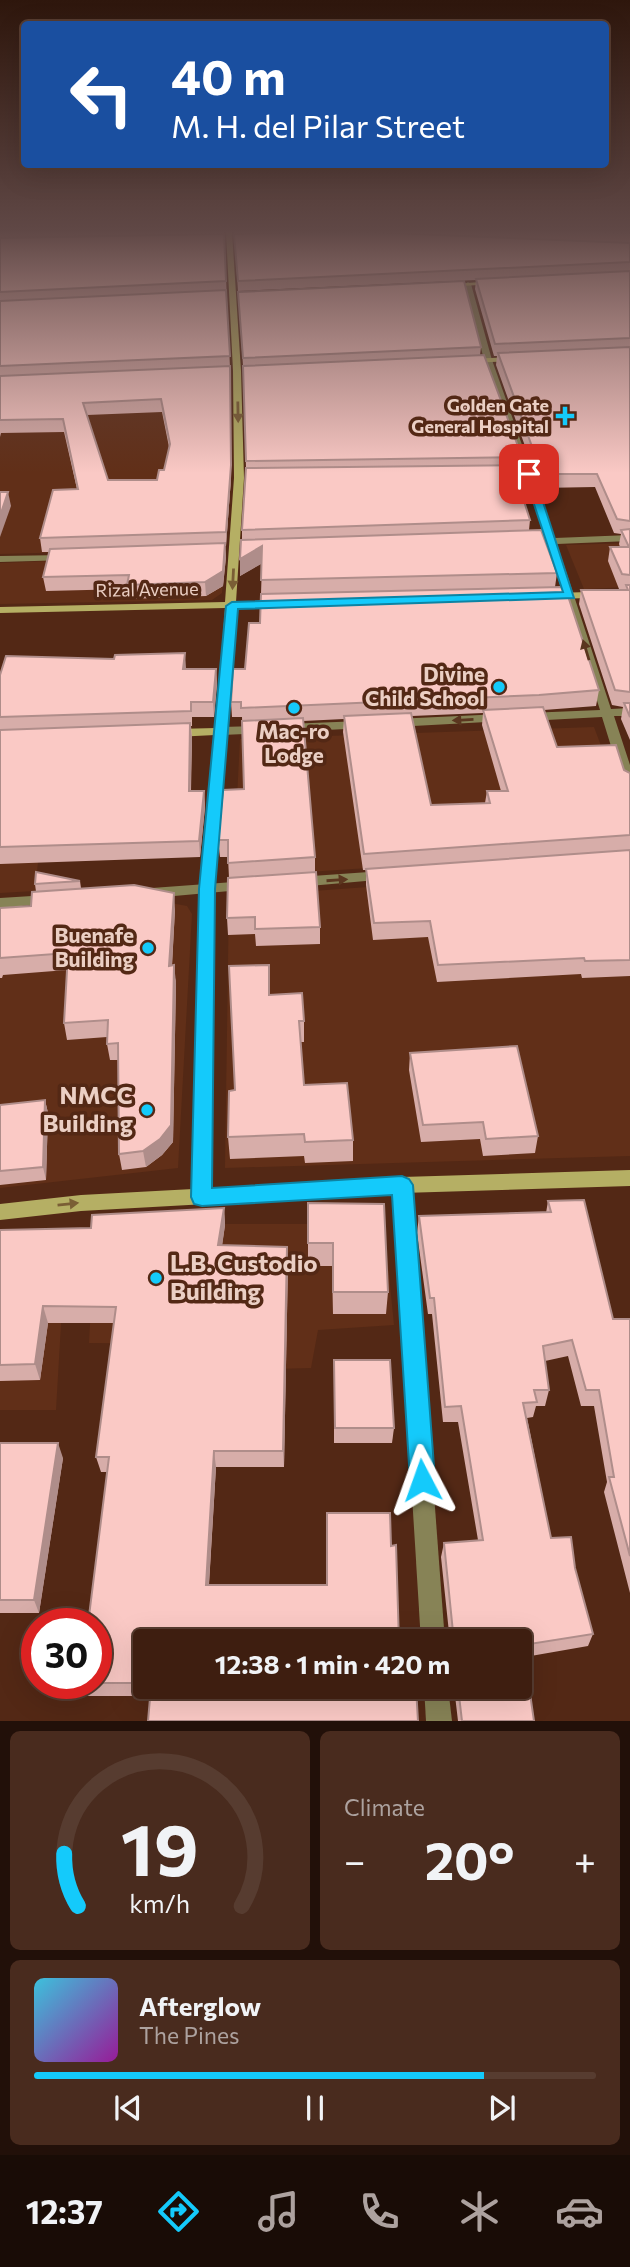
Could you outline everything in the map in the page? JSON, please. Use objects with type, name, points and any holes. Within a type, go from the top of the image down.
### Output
[{"type":"street","points":[[202,1197],[207,889],[232,606],[239,478],[234,312]]},
{"type":"street","points":[[475,312],[488,360],[570,596],[630,785]]},
{"type":"street","points":[[450,362],[529,358]]},
{"type":"street","points":[[223,372],[251,371]]},
{"type":"street","points":[[516,474],[529,474]]},
{"type":"street","points":[[239,478],[251,478]]},
{"type":"street","points":[[509,543],[630,538]]},
{"type":"street","points":[[221,552],[249,551]]},
{"type":"street","points":[[0,559],[83,557]]},
{"type":"street","points":[[543,596],[630,594]]},
{"type":"street","name":"Rizal Avenue","points":[[0,610],[286,604]]},
{"type":"street","points":[[386,724],[630,712]]},
{"type":"street","points":[[167,733],[373,724]]},
{"type":"street","points":[[289,883],[398,875]]},
{"type":"street","points":[[142,893],[262,885]]},
{"type":"street","points":[[0,902],[65,898]]},
{"type":"street","points":[[0,1212],[81,1203],[402,1185],[630,1178]]},
{"type":"street","points":[[402,1185],[432,1629]]},
{"type":"street","points":[[437,1699],[439,1721]]},
{"type":"shaded area","points":[[227,376],[223,548],[0,554],[0,385]]},
{"type":"shaded area","points":[[630,543],[630,587],[584,589],[566,545]]},
{"type":"shaded area","points":[[225,554],[222,593],[212,600],[0,604],[0,563]]},
{"type":"shaded area","points":[[594,727],[630,823],[630,851],[233,877],[240,739]]},
{"type":"shaded area","points":[[0,748],[43,814],[35,891],[0,893]]},
{"type":"shaded area","points":[[630,868],[630,1156],[225,1168],[229,897]]},
{"type":"shaded area","points":[[171,903],[187,906],[192,914],[178,1168],[0,1188],[0,914]]},
{"type":"shaded area","points":[[225,1224],[384,1224],[394,1325],[318,1330],[311,1368],[198,1371],[200,1344],[89,1343],[95,1229]]},
{"type":"shaded area","points":[[66,1239],[56,1410],[0,1410],[0,1246]]},
{"type":"building","points":[[0,312],[227,312],[230,356],[0,366]]},
{"type":"building","points":[[240,312],[472,312],[481,347],[243,358]]},
{"type":"building","points":[[486,312],[630,312],[630,338],[495,344]]},
{"type":"building","points":[[630,347],[630,521],[617,519],[597,474],[542,474],[498,353]]},
{"type":"building","points":[[484,355],[522,457],[246,461],[243,366]]},
{"type":"building","points":[[230,366],[231,465],[226,532],[40,538],[53,490],[78,489],[63,419],[0,420],[0,376]],"holes":[[[161,399],[170,444],[164,470],[159,470],[157,480],[108,480],[83,403]]]},
{"type":"building","points":[[525,465],[528,473],[515,473],[530,520],[242,530],[246,468]]},
{"type":"building","points":[[0,492],[8,492],[0,516]]},
{"type":"building","points":[[630,529],[630,575],[622,574],[610,547],[629,547],[621,530]]},
{"type":"building","points":[[541,530],[557,573],[261,580],[262,546],[240,559],[241,540]]},
{"type":"building","points":[[225,543],[223,571],[205,582],[127,585],[129,575],[43,577],[50,549]]},
{"type":"building","points":[[626,585],[630,585],[630,692],[615,690],[581,590],[628,590]]},
{"type":"building","points":[[561,587],[566,590],[599,690],[241,708],[241,702],[231,702],[233,669],[245,669],[249,623],[260,623],[261,594]]},
{"type":"building","points":[[185,653],[183,669],[216,669],[213,702],[191,702],[191,711],[0,717],[0,675],[6,656],[114,659],[115,655]]},
{"type":"building","points":[[624,703],[630,703],[630,717]]},
{"type":"building","points":[[543,707],[557,747],[616,745],[624,770],[630,773],[630,835],[364,854],[344,716],[411,713],[431,805],[490,803],[487,791],[508,791],[483,710]]},
{"type":"building","points":[[303,718],[315,857],[228,863],[228,840],[218,840],[223,790],[244,789],[242,721]]},
{"type":"building","points":[[190,723],[189,791],[204,791],[199,841],[0,847],[0,730]]},
{"type":"building","points":[[630,850],[630,960],[585,961],[584,958],[438,965],[430,921],[374,923],[366,869]]},
{"type":"building","points":[[36,872],[80,881],[35,884]]},
{"type":"building","points":[[316,872],[320,927],[255,929],[255,917],[227,918],[228,878]]},
{"type":"building","points":[[134,885],[174,893],[169,966],[174,965],[171,1125],[160,1139],[143,1151],[119,1154],[118,1043],[107,1044],[108,1020],[64,1023],[68,953],[0,958],[0,908],[31,906],[32,892]]},
{"type":"building","points":[[269,965],[269,995],[302,993],[304,1021],[299,1021],[304,1085],[347,1083],[353,1140],[305,1142],[304,1134],[228,1137],[229,1091],[235,1090],[229,966]]},
{"type":"building","points":[[517,1046],[538,1136],[486,1139],[483,1122],[423,1125],[410,1053]]},
{"type":"building","points":[[45,1100],[43,1167],[0,1171],[0,1105]]},
{"type":"building","points":[[584,1200],[613,1319],[630,1319],[630,1556],[609,1477],[614,1477],[599,1390],[586,1390],[572,1340],[543,1346],[549,1390],[534,1390],[537,1402],[523,1403],[551,1538],[571,1537],[575,1568],[593,1634],[532,1644],[532,1629],[453,1629],[444,1543],[483,1540],[461,1406],[445,1407],[434,1298],[430,1298],[419,1216],[551,1212],[548,1201]]},
{"type":"building","points":[[308,1203],[384,1204],[388,1292],[333,1292],[333,1243],[308,1243]]},
{"type":"building","points":[[224,1208],[218,1245],[287,1247],[283,1451],[214,1451],[206,1585],[327,1585],[327,1513],[390,1513],[391,1546],[396,1545],[399,1629],[133,1629],[133,1683],[112,1683],[112,1608],[90,1608],[109,1457],[96,1457],[116,1307],[43,1306],[35,1364],[0,1365],[0,1230],[91,1228],[92,1215]]},
{"type":"building","points":[[334,1360],[390,1360],[394,1428],[335,1428]]},
{"type":"building","points":[[0,1443],[58,1443],[34,1600],[0,1600]]},
{"type":"building","points":[[150,1699],[417,1699],[418,1721],[148,1721]]},
{"type":"building","points":[[459,1699],[531,1699],[534,1721],[462,1721]]},
{"type":"place","name":"Golden Gate General Hospital","points":[[565,416]]},
{"type":"place","name":"Divine Child School","points":[[499,687]]},
{"type":"place","name":"Mac-ro Lodge","points":[[294,708]]},
{"type":"place","name":"Buenafe Building","points":[[148,948]]},
{"type":"place","name":"NMCC Building","points":[[147,1110]]},
{"type":"place","name":"L.B. Custodio Building","points":[[156,1278]]},
{"type":"route","points":[[422,1480],[402,1185],[202,1197],[207,889],[232,606],[570,596],[529,474]]}]
